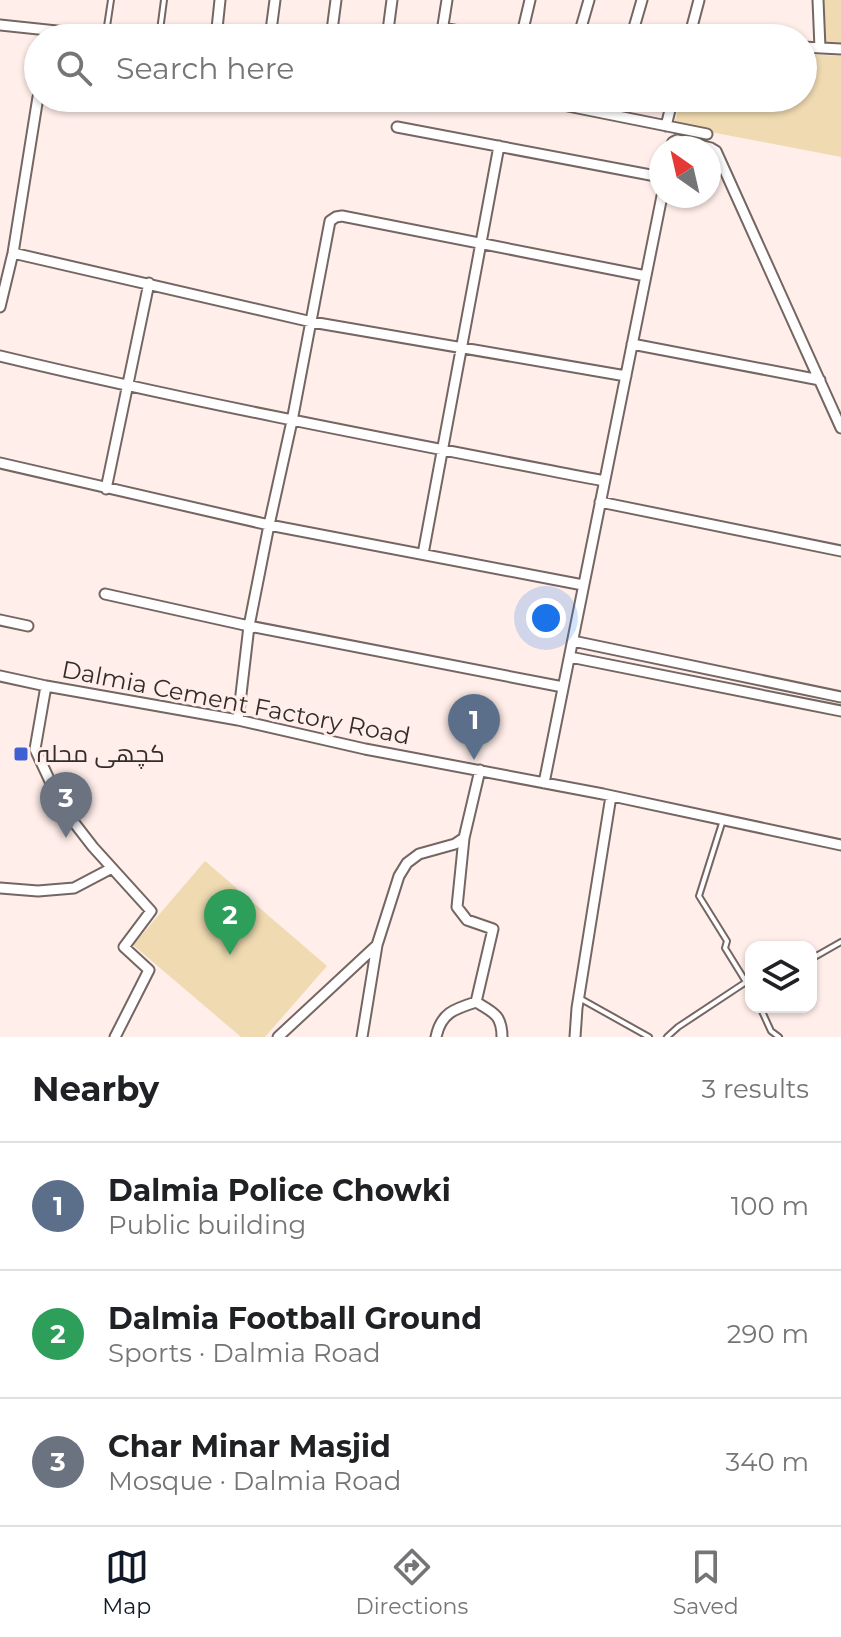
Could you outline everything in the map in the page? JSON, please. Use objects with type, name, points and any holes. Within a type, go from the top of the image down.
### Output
[{"type":"street","points":[[217,24],[220,0]]},
{"type":"street","points":[[272,24],[275,0]]},
{"type":"street","points":[[333,24],[336,0]]},
{"type":"street","points":[[389,24],[392,0]]},
{"type":"street","points":[[443,24],[447,0]]},
{"type":"street","points":[[524,24],[530,0]]},
{"type":"street","points":[[582,24],[589,0]]},
{"type":"street","points":[[635,24],[642,0]]},
{"type":"street","points":[[693,24],[699,0]]},
{"type":"street","points":[[818,0],[820,48]]},
{"type":"street","points":[[0,25],[24,28]]},
{"type":"street","points":[[817,48],[841,49]]},
{"type":"street","points":[[0,307],[13,253],[36,112]]},
{"type":"street","points":[[600,112],[707,134]]},
{"type":"street","points":[[666,126],[670,112]]},
{"type":"street","points":[[397,127],[649,175]]},
{"type":"street","points":[[423,554],[499,146]]},
{"type":"street","points":[[721,162],[841,428]]},
{"type":"street","points":[[544,783],[660,208]]},
{"type":"street","points":[[238,720],[249,626],[330,221],[342,216],[646,276]]},
{"type":"street","points":[[13,253],[312,322],[626,376]]},
{"type":"street","points":[[106,489],[149,283]]},
{"type":"street","points":[[632,344],[820,380]]},
{"type":"street","points":[[0,356],[128,387],[292,421],[604,481]]},
{"type":"street","points":[[0,463],[269,525],[583,585]]},
{"type":"street","points":[[600,502],[841,551]]},
{"type":"street","points":[[105,594],[249,626],[563,687]]},
{"type":"street","points":[[0,620],[28,626]]},
{"type":"street","points":[[573,641],[841,697]]},
{"type":"street","points":[[624,668],[628,653]]},
{"type":"street","points":[[570,657],[841,711]]},
{"type":"street","name":"Dalmia Cement Factory Road","points":[[0,676],[238,720],[365,749],[611,796],[841,845]]},
{"type":"street","points":[[46,686],[35,749],[62,807],[93,847],[151,911],[124,947],[149,970],[115,1037]]},
{"type":"street","points":[[476,1002],[493,929],[467,920],[457,907],[464,838],[480,770]]},
{"type":"street","points":[[575,1037],[611,796]]},
{"type":"street","points":[[362,1037],[377,945],[399,876],[407,863],[419,854],[455,844],[464,838]]},
{"type":"street","points":[[0,899],[4,888],[38,891],[74,888],[112,868]]},
{"type":"street","points":[[278,1037],[377,945]]},
{"type":"street","points":[[436,1037],[443,1018],[458,1007],[476,1002],[496,1014],[502,1026],[502,1037]]},
{"type":"lane","points":[[107,24],[111,0]]},
{"type":"lane","points":[[161,24],[164,0]]},
{"type":"lane","points":[[723,820],[699,896],[716,920],[727,941],[725,948],[745,980]]},
{"type":"lane","points":[[817,956],[841,942]]},
{"type":"lane","points":[[667,1037],[745,983]]},
{"type":"lane","points":[[579,998],[649,1037]]},
{"type":"lane","points":[[763,1013],[771,1031],[779,1037]]},
{"type":"shaded area","points":[[823,0],[841,0],[841,45],[824,45]]},
{"type":"shaded area","points":[[817,55],[841,56],[841,157],[674,125],[677,112],[817,112]]},
{"type":"shaded area","points":[[205,861],[327,966],[265,1037],[241,1037],[133,945]]},
{"type":"place","name":"کچھی محلہ","points":[[21,754]]},
{"type":"place","name":"Dalmia Police Chowki","points":[[474,760]]},
{"type":"place","name":"Char Minar Masjid","points":[[66,838]]},
{"type":"place","name":"Dalmia Football Ground","points":[[230,955]]}]
